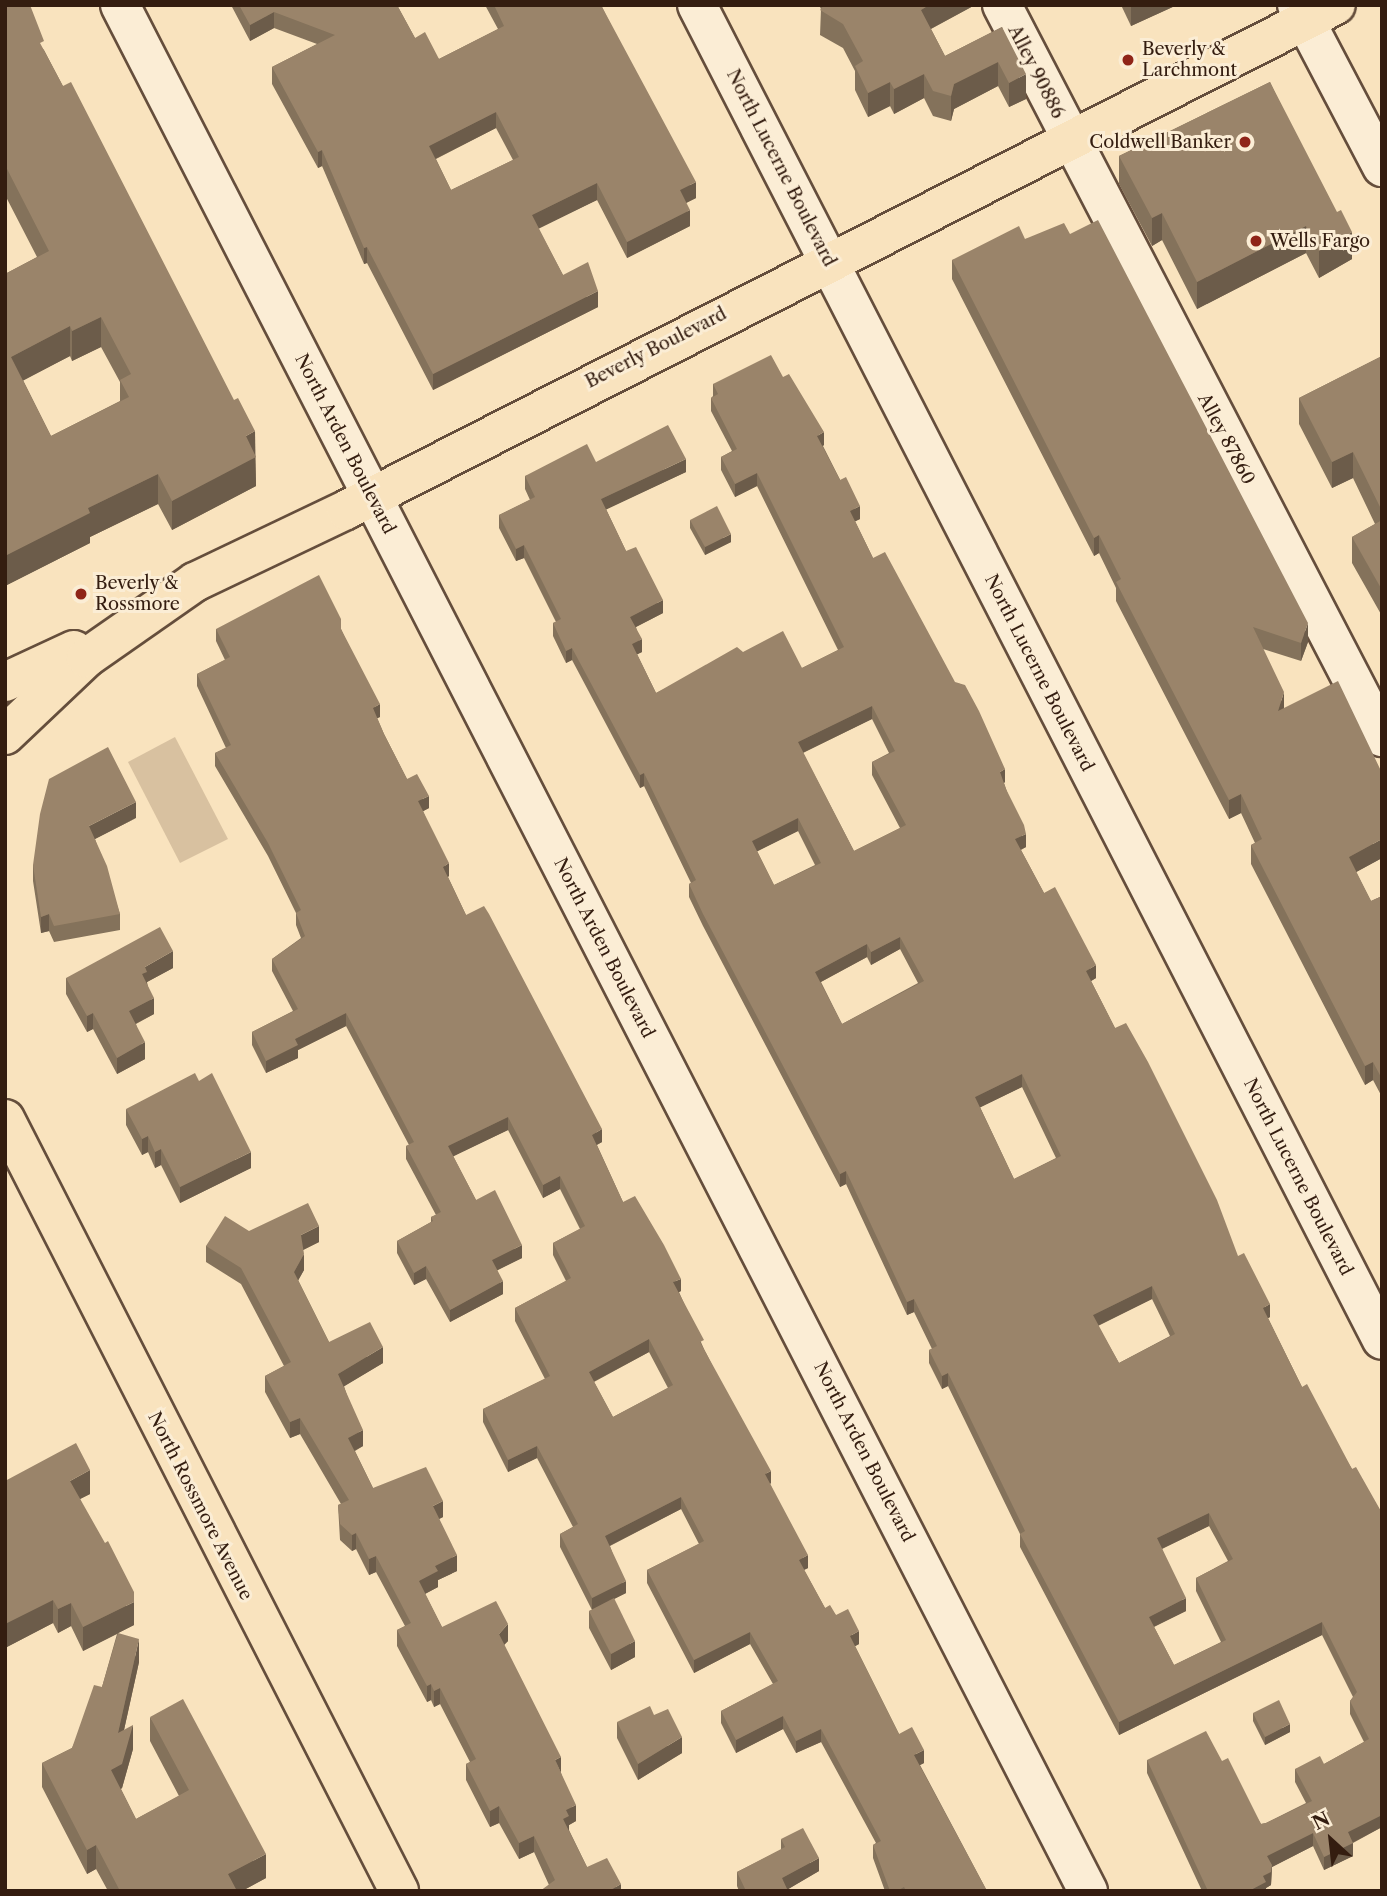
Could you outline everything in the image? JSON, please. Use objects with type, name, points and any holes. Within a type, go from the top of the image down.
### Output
[{"type":"main road","name":"Beverly Boulevard","points":[[5,735],[86,658],[195,582],[1070,139],[1313,11]]},
{"type":"main road","points":[[5,682],[77,648],[195,582]]},
{"type":"main road","name":"North Rossmore Avenue","points":[[5,1119],[399,1891]]},
{"type":"street","name":"North Arden Boulevard","points":[[120,5],[1088,1891]]},
{"type":"street","name":"North Lucerne Boulevard","points":[[697,5],[1382,1340]]},
{"type":"street","name":"Alley 90886","points":[[1002,5],[1070,139]]},
{"type":"street","points":[[1313,11],[1382,167]]},
{"type":"street","name":"Alley 87860","points":[[1070,139],[1382,737]]},
{"type":"shaded area","points":[[175,737],[228,839],[180,863],[128,762]]},
{"type":"building","points":[[5,5],[30,5],[44,41],[40,43],[63,86],[71,82],[234,400],[238,398],[255,431],[246,436],[256,457],[172,501],[158,474],[88,508],[90,513],[5,556],[5,274],[49,251],[5,165]],"holes":[[[101,317],[131,374],[120,380],[129,397],[51,436],[11,357],[70,326],[72,331]]]},
{"type":"building","points":[[239,5],[397,5],[415,38],[425,32],[439,59],[504,26],[494,5],[601,5],[696,182],[680,190],[690,210],[627,242],[597,183],[532,215],[563,275],[588,262],[598,291],[433,374],[367,247],[364,248],[322,150],[318,152],[272,67],[335,35],[274,12],[250,25]],"holes":[[[496,112],[519,157],[451,190],[429,146]]]},
{"type":"building","points":[[824,5],[929,5],[921,10],[945,56],[1002,27],[1026,74],[1009,83],[998,62],[954,84],[951,96],[933,91],[924,74],[894,89],[890,82],[868,93],[855,66],[863,61],[843,24],[820,10]]},
{"type":"building","points":[[1270,82],[1337,212],[1341,210],[1352,232],[1319,251],[1306,226],[1197,282],[1162,213],[1152,218],[1119,156]]},
{"type":"building","points":[[1098,220],[1308,623],[1301,643],[1253,627],[1284,692],[1278,711],[1338,681],[1382,773],[1382,839],[1349,857],[1371,901],[1382,896],[1382,1079],[1373,1062],[1365,1066],[1251,845],[1262,839],[1241,794],[1229,800],[1116,582],[1121,579],[1099,535],[1094,538],[952,260],[1019,226],[1025,239],[1064,223],[1070,234]]},
{"type":"building","points":[[771,355],[783,377],[789,374],[824,432],[817,436],[840,480],[846,477],[860,506],[850,511],[873,558],[885,552],[955,682],[965,685],[979,711],[1005,769],[1000,772],[1006,789],[1024,825],[1026,834],[1015,839],[1044,893],[1055,887],[1096,965],[1086,971],[1115,1028],[1126,1023],[1148,1062],[1217,1200],[1238,1256],[1244,1253],[1270,1304],[1263,1308],[1302,1387],[1307,1384],[1352,1469],[1356,1467],[1382,1513],[1382,1815],[1348,1832],[1353,1843],[1324,1857],[1313,1833],[1267,1856],[1272,1865],[1271,1872],[1263,1876],[1266,1882],[1249,1891],[1208,1891],[1147,1760],[1206,1731],[1222,1761],[1228,1758],[1261,1824],[1312,1801],[1295,1769],[1320,1756],[1324,1764],[1369,1739],[1350,1701],[1357,1692],[1322,1622],[1119,1722],[1020,1534],[1025,1531],[948,1373],[942,1376],[929,1350],[937,1346],[914,1299],[907,1302],[846,1171],[840,1174],[703,914],[689,884],[696,880],[644,773],[640,775],[572,648],[566,651],[553,623],[561,619],[524,545],[516,549],[499,515],[535,497],[525,476],[587,444],[596,462],[668,425],[686,459],[601,499],[626,551],[636,547],[663,600],[630,617],[642,639],[632,644],[656,693],[737,647],[743,652],[783,631],[802,668],[844,647],[757,473],[735,484],[721,457],[737,449],[711,398],[718,394],[713,384]],"holes":[[[872,706],[895,751],[872,762],[906,825],[854,851],[798,742]],[[798,818],[821,863],[774,885],[752,841]],[[900,937],[924,981],[842,1024],[815,972],[867,944],[871,952]],[[1022,1074],[1061,1156],[1014,1179],[975,1097]],[[1152,1286],[1175,1334],[1119,1363],[1093,1315]],[[1209,1513],[1233,1559],[1196,1578],[1226,1640],[1174,1665],[1149,1617],[1186,1598],[1157,1538]]]},
{"type":"building","points":[[1382,356],[1382,511],[1353,452],[1332,462],[1299,398]]},
{"type":"building","points":[[717,506],[731,534],[705,547],[690,520]]},
{"type":"building","points":[[1382,520],[1382,590],[1352,537]]},
{"type":"building","points":[[319,575],[341,619],[341,629],[380,704],[373,708],[384,734],[407,779],[417,774],[429,796],[418,801],[449,863],[443,867],[466,915],[484,906],[489,914],[602,1129],[592,1135],[623,1202],[635,1196],[681,1279],[673,1282],[704,1340],[700,1342],[771,1471],[765,1474],[808,1555],[799,1560],[825,1608],[830,1605],[836,1615],[848,1609],[859,1631],[850,1636],[899,1734],[912,1727],[924,1750],[914,1755],[987,1891],[906,1891],[904,1887],[890,1891],[873,1845],[881,1841],[821,1729],[796,1741],[783,1716],[736,1740],[721,1711],[778,1681],[750,1632],[694,1660],[647,1570],[704,1541],[681,1497],[605,1536],[626,1581],[592,1598],[560,1534],[578,1524],[537,1446],[508,1460],[483,1409],[550,1376],[515,1308],[571,1278],[553,1243],[585,1226],[560,1176],[543,1185],[508,1117],[448,1146],[476,1200],[495,1190],[522,1245],[492,1260],[503,1281],[450,1310],[426,1266],[414,1273],[397,1241],[433,1221],[431,1217],[441,1212],[406,1146],[414,1142],[346,1013],[295,1039],[298,1045],[266,1061],[252,1032],[298,1009],[272,959],[305,936],[296,913],[301,910],[268,843],[215,753],[231,745],[197,674],[230,657],[216,629]],"holes":[[[649,1339],[673,1385],[613,1417],[589,1372]]]},
{"type":"building","points":[[108,747],[136,802],[89,826],[107,866],[120,914],[54,926],[49,914],[41,917],[33,865],[40,814],[49,779]]},
{"type":"building","points":[[160,927],[173,951],[145,967],[147,972],[142,974],[154,998],[129,1011],[145,1042],[117,1058],[93,1013],[87,1016],[66,978]]},
{"type":"building","points":[[195,1073],[199,1081],[212,1073],[251,1152],[180,1187],[161,1149],[155,1152],[148,1136],[142,1139],[126,1109]]},
{"type":"building","points":[[308,1203],[319,1226],[301,1235],[304,1254],[294,1272],[329,1342],[370,1322],[383,1347],[338,1374],[363,1430],[348,1438],[373,1488],[426,1467],[443,1501],[433,1506],[457,1555],[435,1566],[438,1571],[419,1581],[442,1627],[496,1601],[508,1624],[499,1634],[561,1757],[555,1760],[576,1805],[566,1810],[569,1816],[563,1819],[587,1867],[607,1858],[621,1884],[609,1891],[540,1891],[555,1880],[534,1836],[519,1843],[499,1806],[490,1811],[466,1764],[476,1759],[440,1688],[434,1691],[431,1684],[427,1686],[397,1630],[411,1623],[376,1556],[369,1559],[356,1533],[352,1535],[340,1524],[338,1505],[349,1500],[300,1418],[290,1422],[265,1376],[291,1362],[241,1268],[206,1246],[225,1216],[249,1231]]},
{"type":"building","points":[[76,1443],[90,1470],[70,1481],[105,1543],[108,1541],[134,1592],[134,1602],[83,1627],[71,1603],[58,1609],[53,1600],[5,1624],[5,1481]]},
{"type":"building","points":[[614,1598],[635,1641],[611,1654],[589,1611]]},
{"type":"building","points":[[118,1633],[139,1639],[118,1733],[133,1725],[122,1764],[111,1770],[136,1819],[189,1790],[150,1717],[183,1699],[266,1854],[228,1874],[237,1891],[120,1891],[96,1845],[87,1850],[42,1763],[72,1748],[94,1685],[102,1687]]},
{"type":"building","points":[[1279,1700],[1290,1724],[1265,1737],[1253,1713]]},
{"type":"building","points":[[650,1706],[654,1715],[668,1709],[682,1737],[638,1764],[617,1722]]},
{"type":"building","points":[[803,1828],[819,1858],[782,1878],[788,1891],[746,1891],[737,1872],[785,1847],[781,1839]]},
{"type":"place","name":"Beverly & Larchmont","points":[[1128,60]]},
{"type":"place","name":"Coldwell Banker","points":[[1245,142]]},
{"type":"place","name":"Wells Fargo","points":[[1256,241]]},
{"type":"place","name":"Beverly & Rossmore","points":[[81,594]]}]
